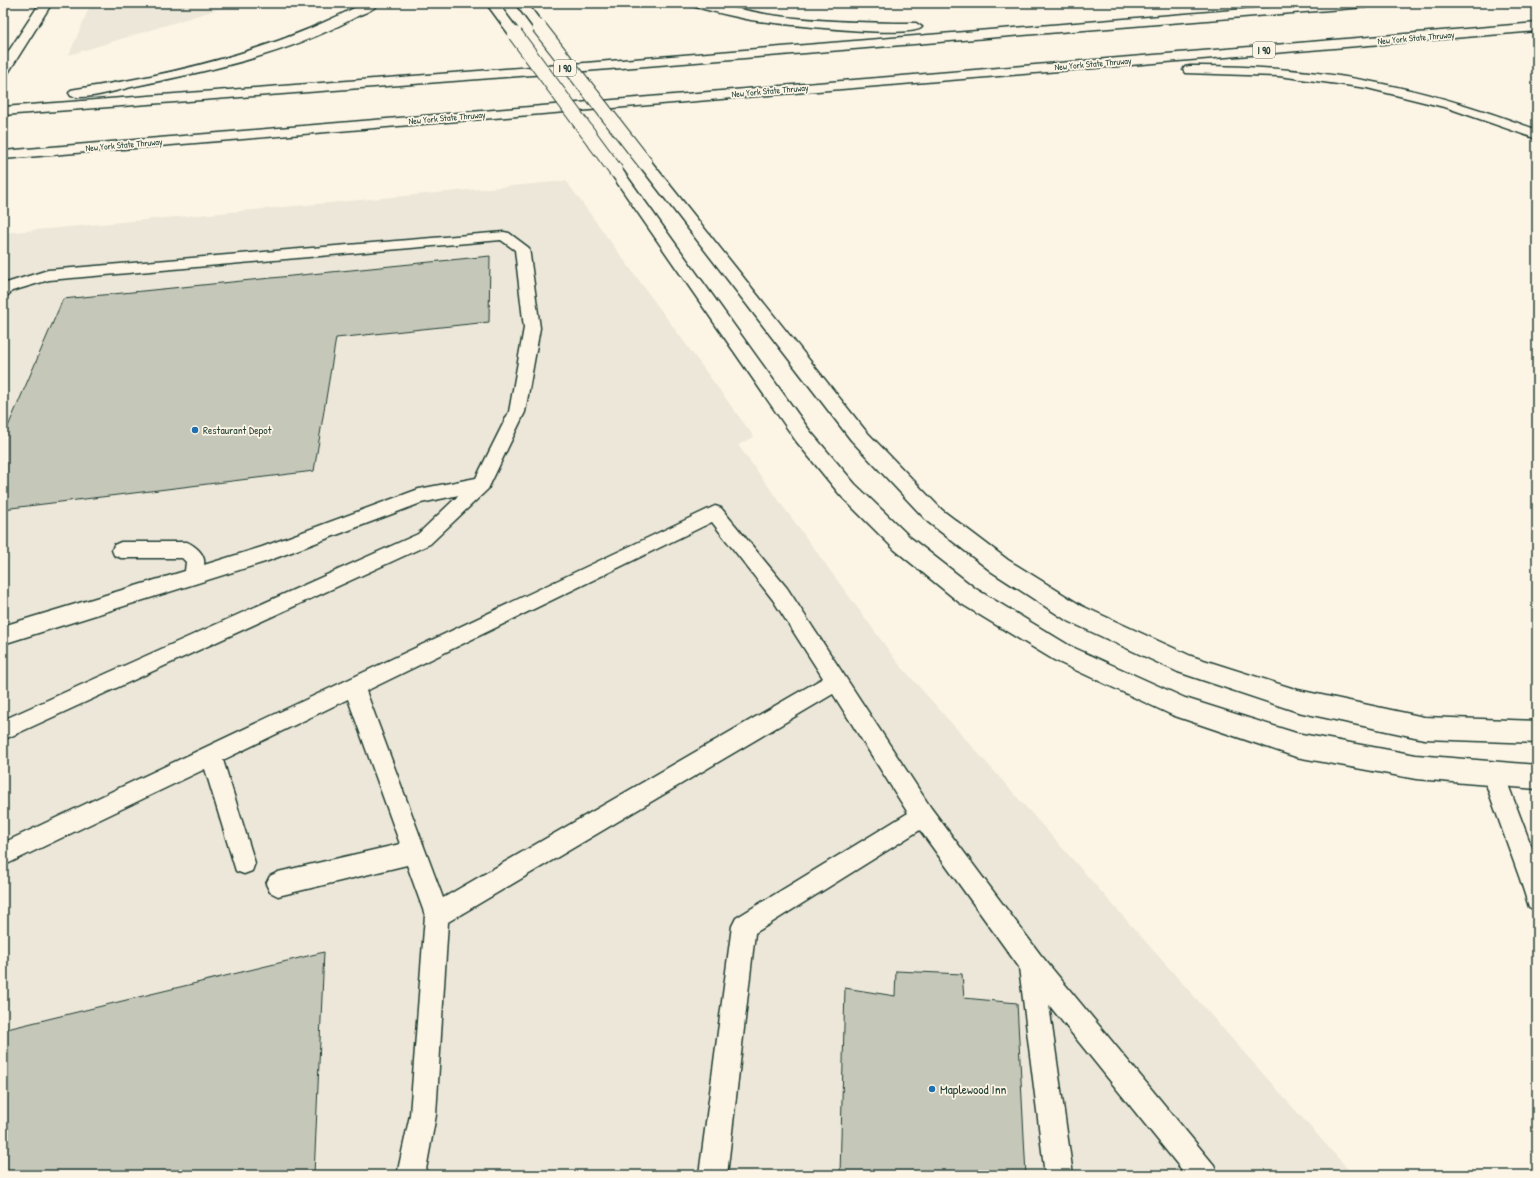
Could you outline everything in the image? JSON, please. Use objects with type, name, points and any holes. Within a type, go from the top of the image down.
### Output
[{"type":"main road","points":[[4,69],[46,3]]},
{"type":"main road","points":[[3,101],[92,91],[196,71],[286,44],[344,20],[373,3]]},
{"type":"main road","points":[[492,3],[616,171],[803,436],[848,490],[903,544],[968,596],[1062,653],[1180,707],[1296,745],[1416,767],[1537,777]]},
{"type":"main road","points":[[521,3],[644,163],[858,435],[935,516],[1000,566],[1074,613],[1186,665],[1298,701],[1424,728],[1537,732]]},
{"type":"main road","points":[[696,3],[742,14],[790,22],[883,27],[1127,23]]},
{"type":"main road","name":"I 90","points":[[3,111],[1366,3]]},
{"type":"main road","name":"New York State Thruway","points":[[3,155],[1537,27]]},
{"type":"main road","points":[[991,72],[1235,68],[1308,74],[1371,83],[1430,97],[1497,118],[1537,134]]},
{"type":"lane","points":[[3,292],[8,288],[48,275],[504,236],[522,248],[532,328],[518,412],[482,484],[424,540],[3,730]]},
{"type":"lane","points":[[3,635],[265,554],[419,496],[482,484]]},
{"type":"lane","points":[[3,855],[715,512],[780,594],[923,816],[1031,963],[1204,1175]]},
{"type":"lane","points":[[121,550],[187,550],[196,560],[193,577]]},
{"type":"lane","points":[[437,915],[836,681]]},
{"type":"lane","points":[[354,686],[437,915],[423,1115],[411,1175]]},
{"type":"lane","points":[[211,755],[244,863]]},
{"type":"lane","points":[[1493,773],[1532,879],[1537,899]]},
{"type":"lane","points":[[712,1175],[744,926],[923,816]]},
{"type":"lane","points":[[278,884],[414,852]]},
{"type":"lane","points":[[1031,963],[1059,1175]]},
{"type":"shaded area","points":[[91,3],[238,3],[69,55]]},
{"type":"shaded area","points":[[566,181],[754,437],[738,445],[898,663],[1353,1175],[3,1175],[3,233]]},
{"type":"building","points":[[490,256],[489,322],[336,338],[314,471],[3,509],[3,438],[63,299]]},
{"type":"building","points":[[324,952],[314,1175],[3,1175],[3,1030]]},
{"type":"building","name":"Maplewood Inn","points":[[896,971],[962,974],[964,998],[1017,1003],[1026,1175],[840,1175],[845,988],[895,996]]},
{"type":"place","name":"Restaurant Depot","points":[[195,430]]},
{"type":"place","name":"Maplewood Inn","points":[[932,1089]]}]
